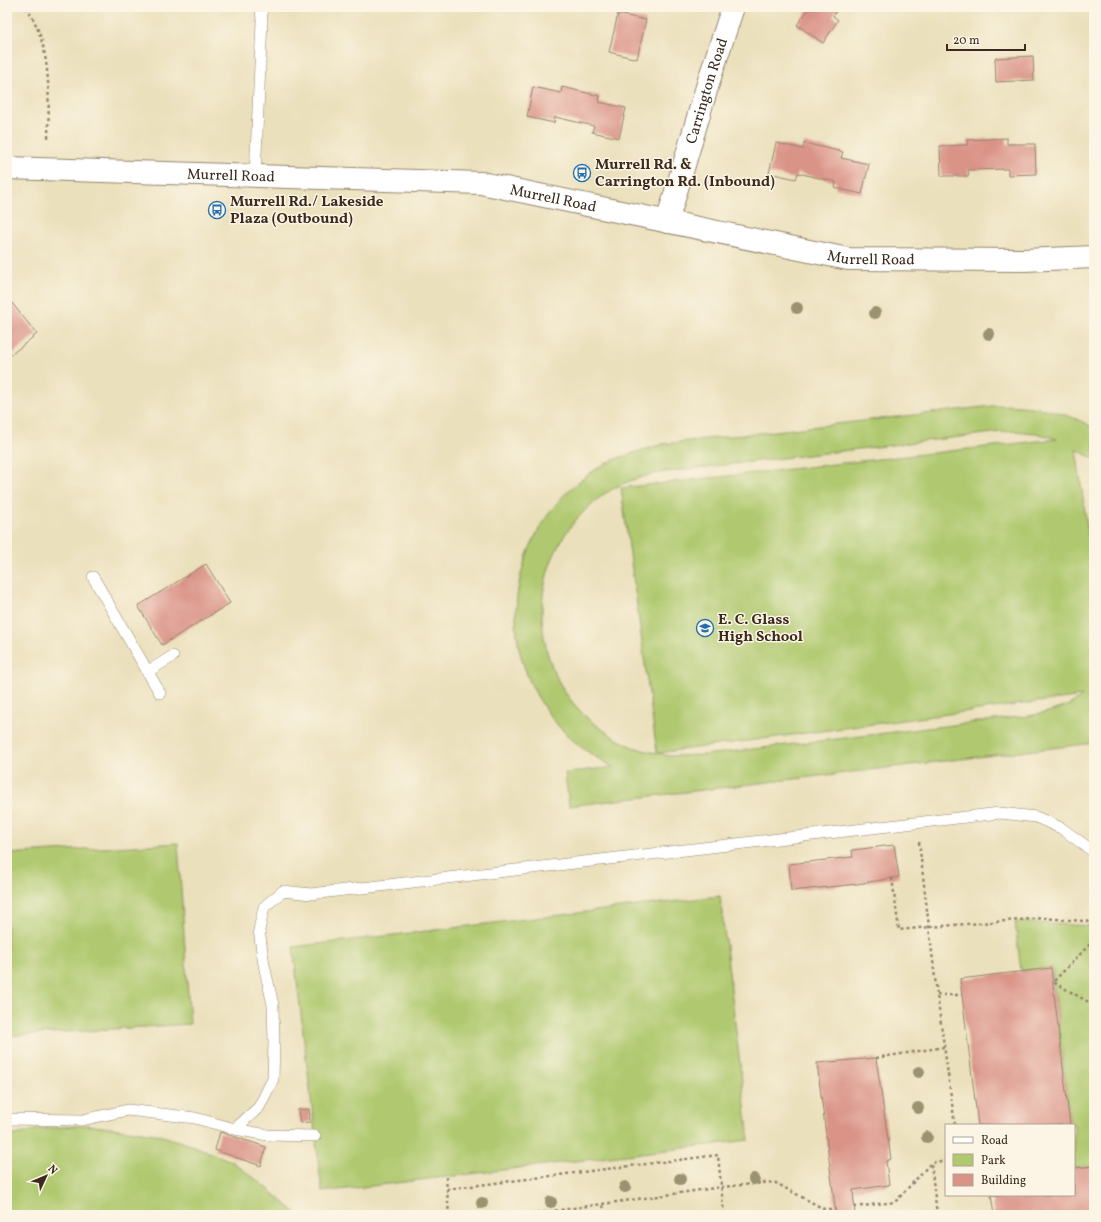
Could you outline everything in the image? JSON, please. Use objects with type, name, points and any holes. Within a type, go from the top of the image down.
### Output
[{"type":"street","name":"Carrington Road","points":[[668,222],[710,77],[733,7]]},
{"type":"street","name":"Murrell Road","points":[[7,168],[482,183],[848,259],[1024,260],[1094,257]]},
{"type":"lane","points":[[255,176],[262,21],[261,7]]},
{"type":"lane","points":[[93,577],[160,693]]},
{"type":"lane","points":[[147,672],[173,656]]},
{"type":"lane","points":[[235,1129],[259,1107],[272,1079],[274,1043],[273,1005],[264,965],[259,930],[264,907],[283,891],[312,894],[1000,813],[1036,817],[1061,828],[1094,852]]},
{"type":"lane","points":[[7,1119],[82,1120],[128,1110],[196,1118],[235,1129],[268,1135],[315,1136]]},
{"type":"path","points":[[26,7],[45,53],[48,83],[48,139]]},
{"type":"path","points":[[918,839],[955,1124]]},
{"type":"path","points":[[892,878],[899,930],[1045,918],[1094,922]]},
{"type":"path","points":[[1094,940],[1053,982],[1094,1005]]},
{"type":"path","points":[[937,995],[962,995]]},
{"type":"path","points":[[876,1058],[944,1047]]},
{"type":"path","points":[[446,1189],[718,1155],[724,1215]]},
{"type":"path","points":[[854,1207],[895,1202],[931,1163],[945,1160]]},
{"type":"path","points":[[931,1163],[937,1215]]},
{"type":"path","points":[[446,1177],[449,1215]]},
{"type":"path","points":[[525,1215],[722,1187],[774,1182],[824,1209],[835,1209]]},
{"type":"path","points":[[603,1205],[605,1215]]},
{"type":"green space","points":[[1001,405],[1026,406],[1049,410],[1071,417],[1094,428],[1094,459],[1076,449],[1094,576],[1094,743],[569,806],[565,773],[613,767],[587,752],[568,736],[550,716],[534,690],[522,660],[516,628],[516,603],[520,579],[527,555],[537,532],[550,512],[566,493],[588,474],[600,467],[627,455],[663,444]],"holes":[[[1015,431],[1036,433],[1057,439],[621,488],[657,753],[633,747],[605,732],[580,710],[564,691],[553,668],[545,644],[542,619],[543,593],[549,568],[562,539],[579,517],[601,496],[618,486],[645,476],[665,472]],[[1082,696],[1063,707],[1049,712],[1027,716],[704,755],[670,756],[658,753]]]},
{"type":"green space","points":[[178,843],[190,1024],[7,1036],[7,854]]},
{"type":"green space","points":[[720,896],[749,1140],[322,1192],[293,947]]},
{"type":"green space","points":[[1015,922],[1094,926],[1094,1166],[1075,1168],[1075,1124],[1070,1124],[1052,968],[1021,971]]},
{"type":"green space","points":[[85,1125],[156,1134],[194,1146],[231,1161],[265,1186],[298,1215],[7,1215],[7,1137],[40,1129]]},
{"type":"building","points":[[810,7],[839,7],[833,16],[838,20],[823,43],[797,25]]},
{"type":"building","points":[[618,14],[646,20],[637,59],[609,52]]},
{"type":"building","points":[[1033,56],[1034,80],[996,82],[995,58]]},
{"type":"building","points":[[533,87],[561,93],[562,87],[600,96],[599,102],[626,108],[619,138],[592,132],[594,126],[555,117],[554,123],[527,117]]},
{"type":"building","points":[[1007,138],[1007,144],[1035,144],[1036,174],[1008,175],[1008,169],[968,170],[969,176],[941,176],[940,146],[968,145],[967,140]]},
{"type":"building","points":[[776,143],[803,149],[804,143],[843,152],[841,158],[869,164],[862,194],[835,188],[836,182],[798,173],[796,179],[769,173]]},
{"type":"building","points":[[7,297],[37,334],[7,358]]},
{"type":"building","points":[[206,564],[230,603],[162,645],[138,606]]},
{"type":"building","points":[[894,845],[899,877],[857,884],[791,891],[789,864],[853,857],[852,850]]},
{"type":"building","points":[[1051,968],[1070,1124],[978,1124],[960,979]]},
{"type":"building","points":[[876,1058],[891,1159],[886,1161],[889,1185],[853,1190],[855,1215],[836,1215],[817,1063]]},
{"type":"building","points":[[309,1109],[310,1122],[300,1123],[298,1110]]},
{"type":"building","points":[[220,1132],[266,1147],[261,1166],[215,1150]]},
{"type":"building","points":[[1094,1166],[1094,1215],[994,1215],[991,1196],[1075,1196],[1075,1168]]},
{"type":"place","name":"Murrell Rd. & Carrington Rd. (Inbound)","points":[[582,173]]},
{"type":"place","name":"Murrell Rd./ Lakeside Plaza (Outbound)","points":[[217,210]]},
{"type":"place","name":"E. C. Glass High School","points":[[705,628]]}]
